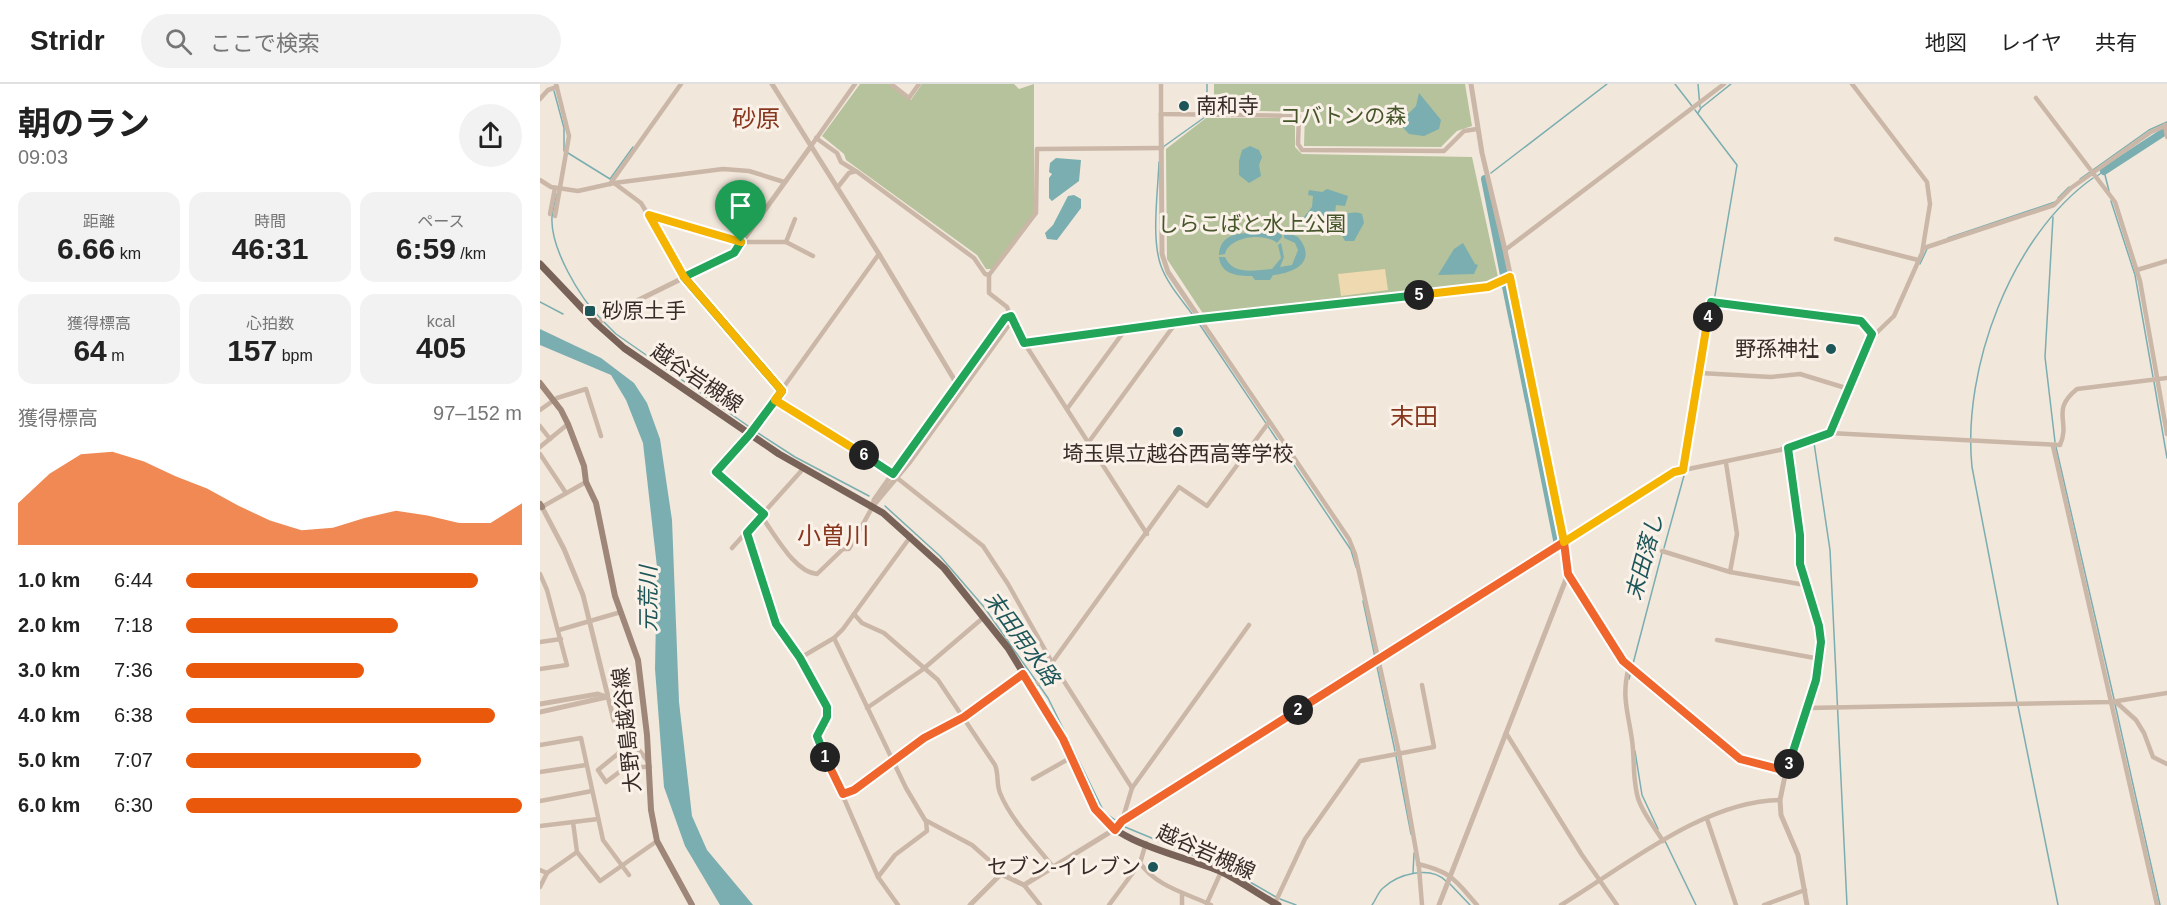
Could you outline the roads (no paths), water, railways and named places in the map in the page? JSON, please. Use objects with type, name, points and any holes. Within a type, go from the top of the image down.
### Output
[{"type":"main road","name":"越谷岩槻線","points":[[540,264],[624,348],[751,431],[803,469],[873,506],[911,536],[944,568],[984,617],[1023,674],[1036,685],[1095,809],[1146,843],[1221,872],[1277,902]]},
{"type":"main road","name":"大野島越谷線","points":[[540,383],[554,400],[568,424],[584,466],[586,482],[596,503],[621,612],[638,660],[650,767],[651,810],[657,841],[692,905]]},
{"type":"street","points":[[612,183],[681,84]]},
{"type":"street","points":[[772,84],[879,254],[961,391]]},
{"type":"street","points":[[600,322],[734,253],[855,84]]},
{"type":"street","points":[[891,84],[909,98],[919,84]]},
{"type":"street","points":[[1161,84],[1161,244],[1164,263],[1349,539],[1360,574],[1378,659],[1418,864],[1422,905]]},
{"type":"street","points":[[1471,84],[1477,129],[1505,250],[1564,542],[1568,574],[1629,666],[1740,759],[1786,771]]},
{"type":"street","points":[[1505,250],[1724,84]]},
{"type":"street","points":[[1830,433],[1872,334],[1894,316],[1924,248],[1930,204],[1927,182],[1852,84]]},
{"type":"street","points":[[540,85],[548,90]]},
{"type":"street","points":[[540,99],[548,90],[557,86],[568,136],[553,215]]},
{"type":"street","points":[[2036,98],[2115,202],[2137,270],[2167,434]]},
{"type":"street","points":[[1161,114],[1299,116],[1298,144],[1302,150],[1444,151],[1464,131],[1477,129]]},
{"type":"street","points":[[1924,248],[2054,206],[2071,189],[2151,132],[2166,125],[2167,137]]},
{"type":"street","points":[[816,138],[837,153],[841,162],[974,258],[985,274],[989,275]]},
{"type":"street","points":[[1147,534],[1024,343],[1007,307],[989,293],[989,275],[1036,213],[1037,149],[1162,148]]},
{"type":"street","points":[[540,180],[558,188],[578,191],[612,183],[723,169],[749,171],[784,182]]},
{"type":"street","points":[[837,188],[849,173],[856,171]]},
{"type":"street","points":[[612,183],[640,203],[684,277],[782,391]]},
{"type":"street","points":[[649,215],[741,242],[786,242],[813,256]]},
{"type":"street","points":[[786,242],[795,219]]},
{"type":"street","points":[[1836,239],[1918,260]]},
{"type":"street","points":[[879,254],[782,391],[716,472],[762,515],[795,561],[807,573],[817,574],[843,549],[849,549],[873,506],[957,384],[1005,318],[1011,316]]},
{"type":"street","points":[[2137,270],[2167,261]]},
{"type":"street","points":[[1024,343],[1200,319],[1488,287],[1510,277]]},
{"type":"street","points":[[1683,470],[1711,302],[1861,321],[1872,334]]},
{"type":"street","points":[[895,475],[961,391],[1010,323],[1011,316]]},
{"type":"street","points":[[1088,443],[1175,323]]},
{"type":"street","points":[[1067,409],[1125,330]]},
{"type":"street","points":[[1700,373],[1771,377],[1800,374],[1849,389]]},
{"type":"street","points":[[1024,885],[1674,472],[1726,463],[1788,448],[1830,433],[2060,445],[2063,438],[2062,409],[2065,399],[2077,389],[2167,378]]},
{"type":"street","points":[[540,410],[554,400],[586,389],[601,436]]},
{"type":"street","points":[[775,400],[895,475],[983,546],[1008,584],[1053,664],[1132,788]]},
{"type":"street","points":[[1036,685],[1179,487],[1207,506],[1269,422]]},
{"type":"street","points":[[540,447],[568,424]]},
{"type":"street","points":[[540,426],[550,439]]},
{"type":"street","points":[[2053,446],[2114,702],[2157,905]]},
{"type":"street","points":[[1788,448],[1800,535],[1800,564],[1819,626],[1820,658],[1808,708],[1786,771],[1780,801],[1781,815],[1798,855],[1807,905]]},
{"type":"street","points":[[540,454],[566,493]]},
{"type":"street","points":[[1726,463],[1737,534],[1730,572]]},
{"type":"street","points":[[732,548],[803,469]]},
{"type":"street","points":[[586,482],[541,506],[574,571],[590,621],[614,721],[644,754],[650,767],[638,767],[634,761],[625,748],[598,770],[606,782],[634,761]]},
{"type":"street","points":[[747,533],[776,624],[800,658],[827,707],[827,717],[817,736],[878,876],[898,905]]},
{"type":"street","points":[[800,658],[834,638],[911,536]]},
{"type":"street","points":[[1662,550],[1730,572],[1805,585]]},
{"type":"street","points":[[540,574],[546,586],[567,665],[540,669]]},
{"type":"street","points":[[1439,905],[1568,574]]},
{"type":"street","points":[[540,588],[546,586]]},
{"type":"street","points":[[559,630],[621,612]]},
{"type":"street","points":[[854,614],[862,623],[884,633],[938,680],[999,773],[1000,793],[1011,814],[1053,867]]},
{"type":"street","points":[[867,708],[923,669],[984,617]]},
{"type":"street","points":[[1119,825],[1132,788],[1249,625]]},
{"type":"street","points":[[834,638],[892,760],[925,820],[927,831],[896,855],[878,876]]},
{"type":"street","points":[[540,642],[561,639]]},
{"type":"street","points":[[1718,640],[1820,658]]},
{"type":"street","points":[[1629,666],[1623,692],[1632,739],[1636,791],[1641,805],[1663,841]]},
{"type":"street","points":[[843,794],[862,786],[892,760],[924,738],[964,717],[1023,674]]},
{"type":"street","points":[[1277,902],[1305,839],[1356,765],[1366,759],[1434,747],[1422,685]]},
{"type":"street","points":[[1808,708],[2114,702],[2167,693]]},
{"type":"street","points":[[540,704],[598,694],[607,697]]},
{"type":"street","points":[[540,712],[607,697]]},
{"type":"street","points":[[2114,702],[2136,720],[2144,733],[2153,758],[2167,764]]},
{"type":"street","points":[[1506,733],[1600,882],[1617,905]]},
{"type":"street","points":[[540,745],[581,738],[603,840],[629,875]]},
{"type":"street","points":[[1033,779],[1072,757]]},
{"type":"street","points":[[540,772],[586,765]]},
{"type":"street","points":[[540,801],[592,791]]},
{"type":"street","points":[[1561,905],[1663,841],[1707,819],[1749,802],[1780,801]]},
{"type":"street","points":[[540,826],[598,819]]},
{"type":"street","points":[[1707,819],[1736,905]]},
{"type":"street","points":[[925,820],[972,845],[999,869],[1001,874],[1024,885],[1040,905]]},
{"type":"street","points":[[573,822],[578,852],[600,881],[657,841]]},
{"type":"street","points":[[1109,905],[1140,863],[1146,843]]},
{"type":"street","points":[[540,887],[547,873],[578,852]]},
{"type":"street","points":[[1140,863],[1145,870],[1182,894],[1209,904],[1221,872]]},
{"type":"street","points":[[1418,864],[1441,869],[1451,875],[1477,905]]},
{"type":"street","points":[[540,870],[547,873]]},
{"type":"street","points":[[970,905],[1001,874]]},
{"type":"street","points":[[1764,905],[1805,890]]},
{"type":"street","points":[[1182,894],[1182,905]]},
{"type":"water","points":[[1419,93],[1441,120],[1439,129],[1424,136],[1409,134],[1398,122],[1400,115],[1407,115],[1416,106]]},
{"type":"water","points":[[1250,146],[1259,150],[1262,157],[1259,165],[1261,176],[1249,183],[1239,175],[1239,161],[1242,150]]},
{"type":"water","points":[[1056,158],[1081,160],[1079,181],[1052,201],[1049,198],[1049,178],[1052,174],[1049,172],[1050,163]]},
{"type":"water","points":[[1327,189],[1348,196],[1345,206],[1336,205],[1335,213],[1362,214],[1364,223],[1354,241],[1345,241],[1339,230],[1330,225],[1312,230],[1304,225],[1304,217],[1312,207],[1313,196],[1308,195],[1309,190],[1322,192]]},
{"type":"water","points":[[1074,195],[1081,199],[1081,208],[1057,240],[1047,239],[1045,233],[1053,225],[1068,196]]},
{"type":"water","points":[[1270,226],[1274,231],[1281,232],[1282,237],[1277,243],[1264,238],[1248,238],[1233,243],[1225,254],[1219,255],[1222,244],[1229,237],[1251,233],[1254,227]]},
{"type":"water","points":[[1284,231],[1298,237],[1306,253],[1301,264],[1289,272],[1273,275],[1270,280],[1255,280],[1252,276],[1231,273],[1220,263],[1219,257],[1225,257],[1233,267],[1239,269],[1252,271],[1272,269],[1281,258],[1278,245],[1281,243],[1284,257],[1280,267],[1292,265],[1298,250],[1295,243],[1284,238]]},
{"type":"water","points":[[1463,243],[1475,264],[1478,265],[1474,274],[1438,275],[1454,249]]},
{"type":"water","points":[[540,329],[601,358],[634,383],[647,403],[660,439],[672,520],[679,702],[692,816],[707,850],[753,905],[720,905],[685,846],[664,787],[655,669],[657,567],[643,443],[626,400],[611,375],[540,345]]},
{"type":"waterway","points":[[1207,84],[1207,110]]},
{"type":"waterway","name":"末田落し","points":[[1491,173],[1607,84]]},
{"type":"waterway","name":"末田落し","points":[[1675,84],[1692,106]]},
{"type":"waterway","points":[[1698,84],[1700,107]]},
{"type":"waterway","points":[[1698,113],[1731,84]]},
{"type":"waterway","name":"末田用水路","points":[[554,91],[564,128],[564,151]]},
{"type":"waterway","name":"末田落し","points":[[1686,467],[1737,165],[1695,110]]},
{"type":"waterway","points":[[1163,147],[1205,117]]},
{"type":"waterway","points":[[2080,179],[2149,130],[2167,122]]},
{"type":"waterway","points":[[2104,171],[2167,130]]},
{"type":"waterway","points":[[568,153],[610,179],[633,147]]},
{"type":"waterway","points":[[1159,162],[1156,229],[1158,255],[1168,280],[1195,318]]},
{"type":"waterway","points":[[2097,176],[2104,171],[2109,191]]},
{"type":"waterway","points":[[2017,702],[1972,467],[1971,429],[1975,389],[1984,348],[1998,308],[2016,269],[2038,234],[2064,203],[2093,178]]},
{"type":"waterway","name":"末田落し","points":[[1485,179],[1504,275]]},
{"type":"waterway","points":[[2058,198],[2069,187]]},
{"type":"waterway","name":"末田用水路","points":[[557,194],[552,217],[556,243],[576,286],[601,319]]},
{"type":"waterway","points":[[2111,201],[2135,275],[2153,377]]},
{"type":"waterway","points":[[1948,238],[2055,202]]},
{"type":"waterway","points":[[2053,217],[2045,357],[2055,442]]},
{"type":"waterway","points":[[1920,264],[1927,249]]},
{"type":"waterway","name":"末田落し","points":[[1505,282],[1514,326]]},
{"type":"waterway","points":[[540,302],[563,314]]},
{"type":"waterway","name":"末田用水路","points":[[604,322],[616,334],[751,428]]},
{"type":"waterway","points":[[1198,322],[1351,550],[1356,567]]},
{"type":"waterway","name":"末田落し","points":[[1515,331],[1529,401]]},
{"type":"waterway","points":[[1863,361],[1872,340]]},
{"type":"waterway","points":[[1847,905],[1830,550],[1814,443],[1833,435],[1861,365]]},
{"type":"waterway","points":[[2154,382],[2167,458]]},
{"type":"waterway","name":"末田落し","points":[[1530,405],[1557,540]]},
{"type":"waterway","name":"末田用水路","points":[[755,431],[795,457],[869,496]]},
{"type":"waterway","points":[[2056,447],[2114,699]]},
{"type":"waterway","name":"末田落し","points":[[1664,548],[1685,472]]},
{"type":"waterway","name":"末田用水路","points":[[885,506],[940,556],[984,607],[1048,698],[1104,812],[1125,827],[1229,870],[1276,897]]},
{"type":"waterway","name":"末田落し","points":[[1629,679],[1662,553]]},
{"type":"waterway","points":[[1363,601],[1395,751]]},
{"type":"waterway","points":[[2115,704],[2160,905]]},
{"type":"waterway","points":[[2018,706],[2058,905]]},
{"type":"waterway","name":"末田落し","points":[[1635,751],[1642,795],[1658,829]]},
{"type":"waterway","points":[[1396,756],[1411,834]]},
{"type":"waterway","name":"末田落し","points":[[1665,841],[1696,905]]},
{"type":"waterway","points":[[1413,873],[1414,853]]},
{"type":"waterway","name":"末田用水路","points":[[1372,905],[1383,888],[1405,875],[1432,873],[1446,881]]},
{"type":"waterway","name":"末田用水路","points":[[1450,884],[1470,905]]},
{"type":"waterway","name":"末田用水路","points":[[1280,899],[1296,905]]},
{"type":"place","name":"南和寺","points":[[1184,106]]},
{"type":"place","name":"砂原土手","points":[[590,311]]},
{"type":"place","name":"野孫神社","points":[[1831,349]]},
{"type":"place","name":"埼玉県立越谷西高等学校","points":[[1178,432]]},
{"type":"place","name":"セブン-イレブン","points":[[1153,867]]},
{"type":"district","name":"砂原","points":[[756,119]]},
{"type":"district","name":"末田","points":[[1414,417]]},
{"type":"district","name":"小曽川","points":[[833,536]]},
{"type":"park label","name":"コバトンの森","points":[[1343,116]]},
{"type":"park label","name":"しらこばと水上公園","points":[[1252,224]]},
{"type":"water label","name":"元荒川","points":[[648,599]]}]
